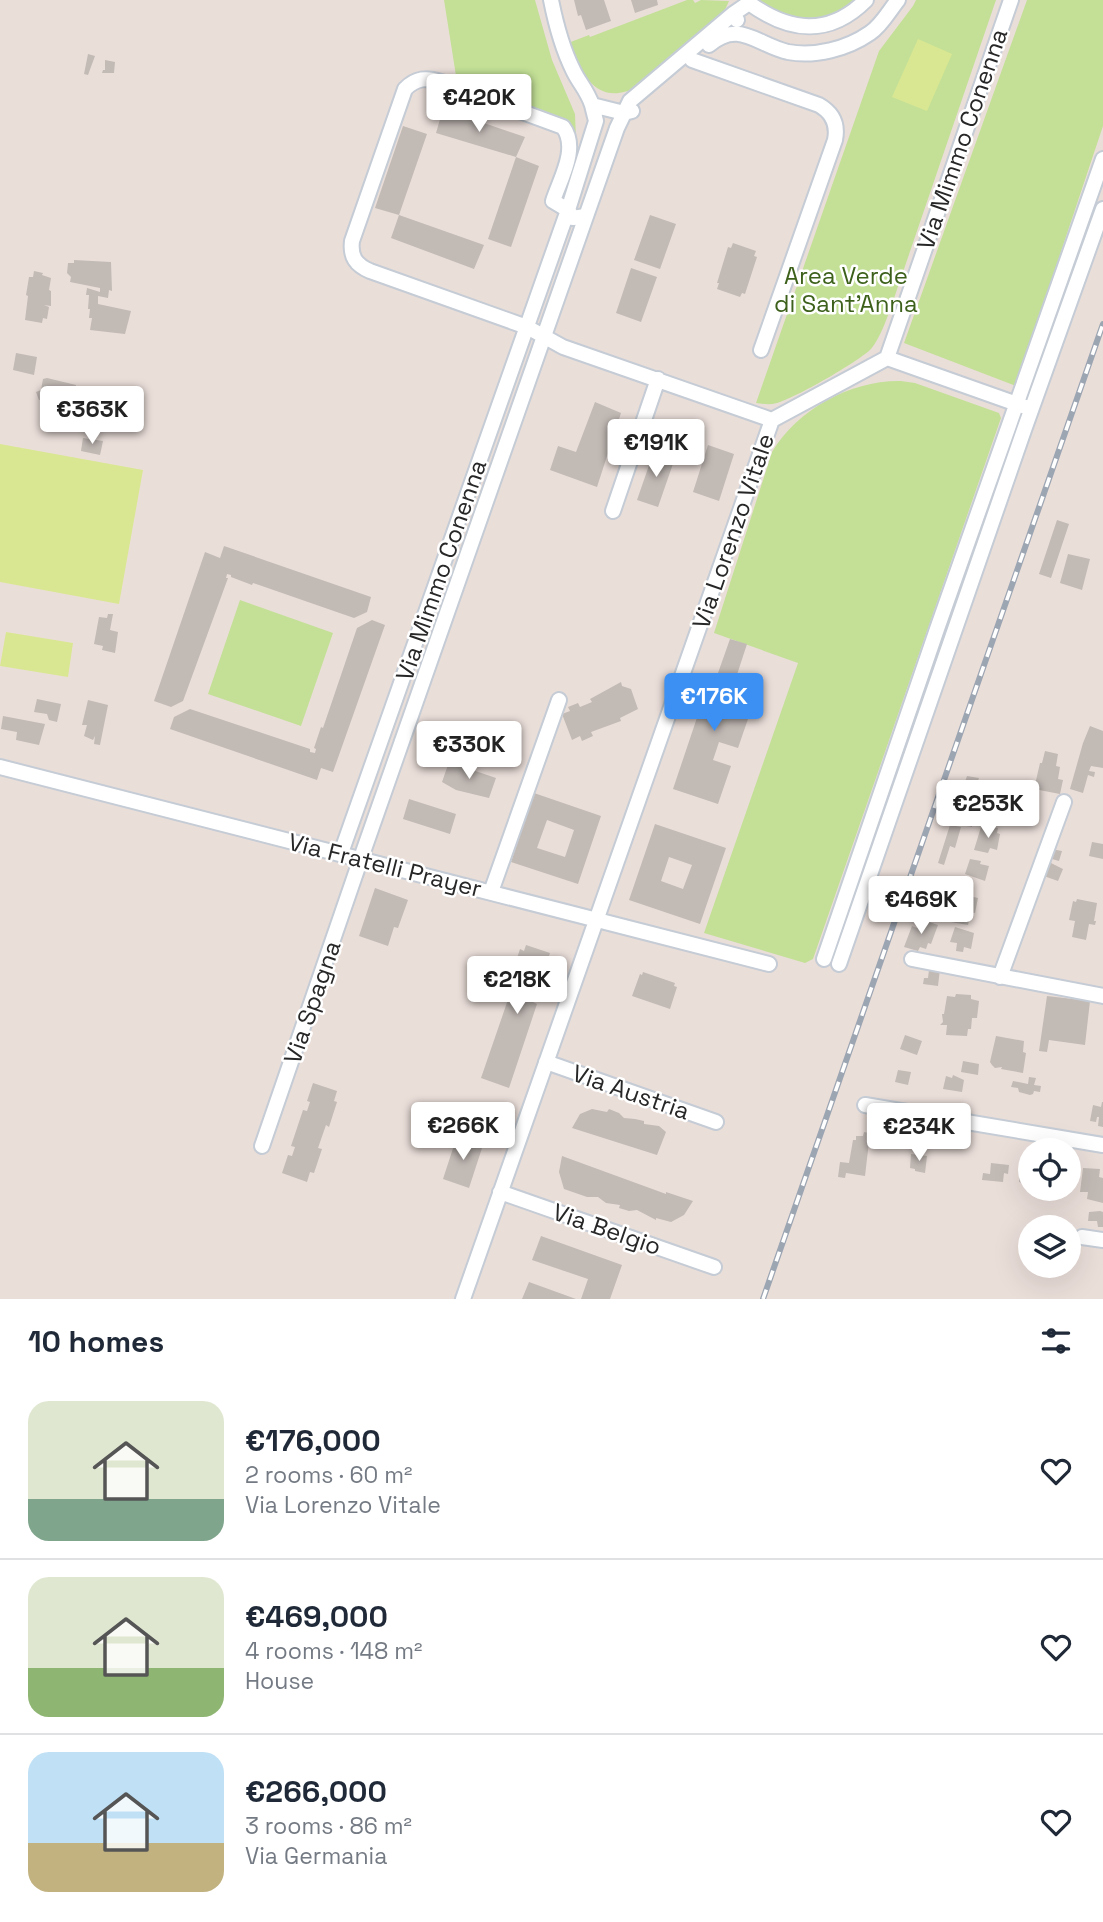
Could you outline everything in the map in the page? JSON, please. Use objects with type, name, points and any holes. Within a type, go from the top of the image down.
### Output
[{"type":"street","points":[[551,0],[561,44],[575,75],[587,90],[592,105],[624,113],[631,112],[719,36],[744,34],[787,51],[805,54],[832,50],[871,32],[898,0]]},
{"type":"street","points":[[744,34],[733,14],[749,3],[780,22],[814,27],[850,14],[866,0]]},
{"type":"street","name":"Via Mimmo Conenna","points":[[887,358],[1011,0]]},
{"type":"street","name":"Via Mimmo Conenna","points":[[361,858],[542,337],[624,113],[630,101],[733,14]]},
{"type":"street","points":[[692,60],[819,105],[830,113],[836,125],[835,141],[761,349]]},
{"type":"street","points":[[585,216],[573,218],[568,210],[553,201],[570,148],[569,136],[563,127],[432,79],[421,78],[405,89],[351,250],[360,267],[527,327],[563,347],[772,420],[887,358],[1031,409]]},
{"type":"street","name":"Via Mimmo Conenna","points":[[341,853],[568,210],[596,121],[592,105]]},
{"type":"street","points":[[824,959],[1103,159]]},
{"type":"street","points":[[839,964],[1103,209]]},
{"type":"street","points":[[555,246],[566,242],[575,248]]},
{"type":"street","points":[[613,511],[658,380]]},
{"type":"street","name":"Via Lorenzo Vitale","points":[[463,1299],[772,420]]},
{"type":"street","points":[[438,581],[456,586]]},
{"type":"street","points":[[430,602],[448,609]]},
{"type":"street","points":[[491,892],[559,700]]},
{"type":"street","name":"Via Fratelli Prayer","points":[[0,767],[769,964]]},
{"type":"street","points":[[1000,977],[1063,802]]},
{"type":"street","name":"Via Spagna","points":[[262,1146],[361,858]]},
{"type":"street","points":[[912,958],[1103,996]]},
{"type":"street","name":"Via Austria","points":[[546,1062],[716,1122]]},
{"type":"street","points":[[865,1105],[1103,1145]]},
{"type":"street","name":"Via Belgio","points":[[500,1192],[714,1267]]},
{"type":"street","points":[[1082,1237],[1103,1240]]},
{"type":"green space","points":[[444,0],[535,0],[552,60],[575,114],[576,139],[569,125],[457,82]]},
{"type":"green space","points":[[693,0],[695,3],[701,0],[729,1],[724,12],[639,86],[625,92],[602,91],[593,85],[579,67],[568,43]]},
{"type":"green space","points":[[759,0],[858,0],[833,14],[808,19],[784,14]]},
{"type":"green space","name":"Area Verde di Sant'Anna","points":[[916,0],[996,0],[890,310],[877,340],[864,355],[786,400],[772,404],[756,403],[879,51]]},
{"type":"green space","points":[[1027,0],[1103,0],[1103,126],[1016,386],[904,343]]},
{"type":"green space","points":[[918,39],[952,54],[927,111],[892,97]]},
{"type":"green space","points":[[901,381],[915,383],[999,413],[1001,418],[813,959],[805,963],[704,933],[798,663],[714,633],[772,452],[783,437],[811,410],[828,400],[863,386]]},
{"type":"green space","points":[[0,444],[143,470],[119,604],[0,582]]},
{"type":"green space","points":[[240,600],[333,633],[301,726],[208,694]]},
{"type":"green space","points":[[6,632],[73,643],[68,677],[0,666]]},
{"type":"building","points":[[574,0],[604,0],[611,21],[586,30],[581,15],[578,16]]},
{"type":"building","points":[[631,0],[657,0],[658,5],[635,13]]},
{"type":"building","points":[[88,54],[95,56],[88,75],[84,74]]},
{"type":"building","points":[[105,60],[115,62],[114,73],[102,73],[105,70]]},
{"type":"building","points":[[443,109],[525,137],[516,157],[436,133]]},
{"type":"building","points":[[403,126],[427,134],[399,215],[375,208]]},
{"type":"building","points":[[516,157],[539,166],[511,247],[488,239]]},
{"type":"building","points":[[399,215],[484,245],[474,269],[391,238]]},
{"type":"building","points":[[650,215],[676,224],[660,269],[634,260]]},
{"type":"building","points":[[733,243],[756,251],[754,256],[757,257],[745,294],[742,293],[740,297],[717,289],[728,247],[731,248]]},
{"type":"building","points":[[74,260],[111,262],[112,291],[109,290],[108,298],[98,296],[98,304],[131,311],[125,334],[90,330],[92,318],[89,318],[87,288],[100,292],[100,288],[70,282],[68,263],[74,263]]},
{"type":"building","points":[[631,268],[657,277],[641,322],[616,313]]},
{"type":"building","points":[[34,271],[51,278],[51,306],[44,305],[49,307],[47,319],[43,318],[42,323],[25,320],[29,277],[33,277]]},
{"type":"building","points":[[16,353],[37,357],[34,375],[13,370]]},
{"type":"building","points":[[43,379],[76,385],[75,389],[96,391],[100,394],[102,390],[111,391],[110,395],[120,396],[118,408],[101,403],[101,407],[92,403],[69,401],[68,398],[61,401],[61,404],[39,400],[36,392],[41,390]]},
{"type":"building","points":[[595,402],[621,413],[597,487],[550,470],[558,446],[576,452]]},
{"type":"building","points":[[83,438],[103,441],[100,455],[81,451]]},
{"type":"building","points":[[708,445],[734,454],[719,501],[693,492]]},
{"type":"building","points":[[654,451],[675,458],[658,507],[637,500]]},
{"type":"building","points":[[1057,520],[1069,524],[1051,578],[1039,574]]},
{"type":"building","points":[[224,546],[371,597],[367,612],[354,618],[253,583],[252,585],[227,574],[228,578],[183,701],[171,707],[154,701],[205,552],[220,558]]},
{"type":"building","points":[[1068,554],[1090,559],[1082,590],[1060,583]]},
{"type":"building","points":[[108,614],[113,614],[110,630],[118,632],[115,653],[102,650],[103,646],[94,644],[99,617],[107,618]]},
{"type":"building","points":[[372,620],[385,625],[333,772],[321,768],[317,780],[170,729],[174,717],[190,709],[310,749],[310,752],[315,753],[321,727],[323,728],[357,628]]},
{"type":"building","points":[[730,639],[747,644],[730,696],[734,697],[730,709],[749,716],[738,748],[719,742],[713,760],[731,766],[718,804],[673,789],[707,688],[712,690]]},
{"type":"building","points":[[621,682],[622,686],[631,689],[638,709],[620,718],[621,721],[591,732],[593,736],[582,741],[580,736],[572,740],[562,714],[570,711],[568,707],[578,703],[580,707],[592,702],[590,699]]},
{"type":"building","points":[[37,699],[61,704],[57,722],[49,720],[47,714],[34,712]]},
{"type":"building","points":[[88,700],[108,705],[100,745],[94,744],[95,736],[93,740],[84,736],[87,725],[82,725]]},
{"type":"building","points":[[3,716],[45,724],[39,745],[16,740],[17,732],[1,729]]},
{"type":"building","points":[[1090,726],[1103,731],[1103,768],[1091,766],[1089,771],[1095,772],[1094,777],[1088,775],[1083,793],[1070,789]]},
{"type":"building","points":[[1045,751],[1058,754],[1058,779],[1063,780],[1060,794],[1034,789]]},
{"type":"building","points":[[449,762],[496,778],[489,798],[456,790],[442,782]]},
{"type":"building","points":[[967,776],[979,778],[969,806],[985,810],[983,819],[974,820],[972,827],[951,823]]},
{"type":"building","points":[[994,788],[1010,794],[1010,808],[1013,809],[1011,817],[987,809]]},
{"type":"building","points":[[534,793],[601,816],[578,884],[511,862]],"holes":[[[547,820],[574,830],[565,857],[537,848]]]},
{"type":"building","points":[[409,799],[456,814],[450,834],[403,819]]},
{"type":"building","points":[[655,824],[726,848],[700,924],[629,900]],"holes":[[[669,857],[692,865],[683,889],[661,881]]]},
{"type":"building","points":[[950,825],[961,827],[955,848],[950,846],[944,865],[938,863]]},
{"type":"building","points":[[981,827],[998,828],[997,833],[1000,834],[997,850],[990,848],[988,853],[974,850]]},
{"type":"building","points":[[1092,842],[1103,844],[1103,859],[1089,856]]},
{"type":"building","points":[[1051,849],[1062,851],[1059,861],[1052,859],[1051,863],[1063,869],[1058,881],[1041,875]]},
{"type":"building","points":[[970,859],[989,866],[985,881],[965,874]]},
{"type":"building","points":[[375,888],[408,900],[388,946],[359,936]]},
{"type":"building","points":[[958,891],[978,898],[975,913],[969,912],[968,919],[955,915],[954,918],[969,921],[968,925],[939,920],[941,912],[947,913],[949,900],[957,901]]},
{"type":"building","points":[[1077,899],[1097,903],[1095,925],[1089,924],[1086,940],[1072,937],[1075,921],[1069,920],[1073,901],[1076,902]]},
{"type":"building","points":[[920,919],[938,925],[931,944],[928,943],[926,949],[920,947],[918,951],[904,947],[912,926],[917,928]]},
{"type":"building","points":[[955,927],[974,933],[971,949],[964,947],[963,952],[956,951],[957,943],[950,942]]},
{"type":"building","points":[[526,945],[550,953],[549,956],[552,957],[537,1000],[534,999],[533,1002],[537,1004],[509,1088],[481,1078],[512,988],[508,987],[513,972],[516,973],[519,966],[515,964],[520,949],[524,951]]},
{"type":"building","points":[[919,965],[940,969],[938,986],[923,984],[924,978],[928,978],[929,970],[918,968]]},
{"type":"building","points":[[643,972],[675,983],[674,986],[677,987],[670,1009],[632,996]]},
{"type":"building","points":[[956,994],[971,995],[971,999],[979,1001],[977,1018],[972,1018],[967,1036],[946,1035],[947,1025],[940,1025],[943,1022],[942,1014],[947,996],[955,997]]},
{"type":"building","points":[[1047,996],[1090,1001],[1085,1045],[1049,1040],[1047,1052],[1039,1051]]},
{"type":"building","points":[[905,1035],[922,1041],[917,1055],[900,1049]]},
{"type":"building","points":[[996,1036],[1024,1041],[1023,1052],[1026,1053],[1023,1073],[1001,1069],[1002,1067],[995,1068],[992,1065],[990,1062]]},
{"type":"building","points":[[963,1061],[979,1064],[978,1075],[961,1072]]},
{"type":"building","points":[[898,1070],[911,1072],[908,1085],[895,1082]]},
{"type":"building","points":[[953,1075],[964,1080],[962,1092],[943,1089],[946,1076],[952,1078]]},
{"type":"building","points":[[1029,1077],[1036,1078],[1034,1085],[1041,1086],[1040,1092],[1034,1091],[1030,1095],[1011,1087],[1013,1081],[1028,1084]]},
{"type":"building","points":[[313,1083],[337,1091],[334,1101],[337,1102],[329,1127],[326,1125],[318,1148],[322,1149],[314,1173],[310,1172],[307,1182],[282,1173],[288,1155],[292,1156],[295,1147],[291,1146],[303,1110],[307,1111]]},
{"type":"building","points":[[1102,1102],[1103,1127],[1098,1126],[1099,1117],[1096,1122],[1090,1121],[1093,1105],[1101,1107]]},
{"type":"building","points":[[592,1109],[607,1112],[609,1109],[624,1118],[659,1126],[666,1132],[657,1155],[572,1128],[580,1114]]},
{"type":"building","points":[[864,1132],[870,1133],[865,1176],[846,1173],[845,1178],[838,1177],[840,1162],[849,1163],[853,1140],[856,1140],[856,1136],[863,1136]]},
{"type":"building","points":[[457,1136],[483,1145],[469,1188],[443,1179]]},
{"type":"building","points":[[911,1154],[927,1156],[925,1173],[910,1168]]},
{"type":"building","points":[[562,1156],[666,1194],[693,1201],[684,1215],[671,1222],[656,1220],[637,1210],[619,1208],[620,1205],[606,1203],[598,1197],[587,1197],[564,1189],[559,1172]]},
{"type":"building","points":[[991,1163],[1009,1165],[1003,1182],[982,1180],[983,1173],[990,1174]]},
{"type":"building","points":[[1083,1168],[1100,1169],[1099,1177],[1103,1178],[1103,1203],[1087,1199],[1088,1192],[1081,1192]]},
{"type":"building","points":[[1089,1212],[1103,1212],[1103,1227],[1098,1227],[1097,1221],[1088,1221]]},
{"type":"building","points":[[541,1236],[622,1265],[610,1299],[581,1299],[588,1279],[532,1260]]},
{"type":"building","points":[[529,1282],[576,1299],[522,1299]]},
{"type":"railway","points":[[763,1299],[1103,324]]}]
